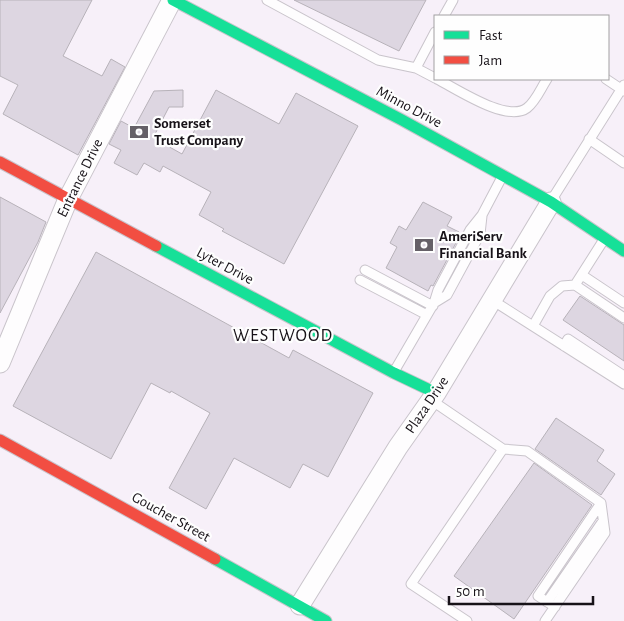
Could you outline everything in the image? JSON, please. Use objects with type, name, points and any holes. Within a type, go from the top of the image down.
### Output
[{"type":"street","name":"Minno Drive","points":[[172,0],[402,120],[551,202],[624,251]]},
{"type":"street","name":"Entrance Drive","points":[[0,363],[68,199],[172,0]]},
{"type":"street","name":"Lyter Drive","points":[[0,162],[434,396]]},
{"type":"street","name":"Plaza Drive","points":[[300,606],[398,447],[434,396],[551,202]]},
{"type":"street","name":"Goucher Street","points":[[0,440],[326,621]]},
{"type":"lane","points":[[267,0],[378,60],[416,68],[434,77]]},
{"type":"lane","points":[[445,15],[453,0]]},
{"type":"lane","points":[[416,68],[434,34]]},
{"type":"lane","points":[[440,80],[496,109],[516,113],[530,105],[546,80]]},
{"type":"lane","points":[[551,202],[589,139],[623,88],[608,80]]},
{"type":"lane","points":[[589,139],[624,162]]},
{"type":"lane","points":[[394,373],[433,304],[447,295],[452,287],[480,234],[482,215],[503,176]]},
{"type":"lane","points":[[575,285],[605,238]]},
{"type":"lane","points":[[365,270],[433,304]]},
{"type":"lane","points":[[582,275],[624,303]]},
{"type":"lane","points":[[360,280],[427,315]]},
{"type":"lane","points":[[533,326],[550,296],[562,286],[575,285],[624,318]]},
{"type":"lane","points":[[492,300],[624,384]]},
{"type":"lane","points":[[564,346],[568,339],[624,376]]},
{"type":"lane","points":[[434,396],[503,449],[527,452],[601,503],[604,533],[551,604],[545,621]]},
{"type":"lane","points":[[467,621],[411,584],[503,449]]},
{"type":"lane","points":[[551,604],[538,596],[601,503]]},
{"type":"building","points":[[0,0],[92,0],[63,56],[102,76],[111,59],[125,67],[78,155],[3,114],[18,85],[0,76]]},
{"type":"building","points":[[294,0],[426,0],[399,51]]},
{"type":"building","points":[[183,90],[183,107],[169,107],[154,136],[157,140],[182,154],[216,90],[279,124],[296,93],[358,126],[284,264],[222,231],[224,229],[199,215],[211,192],[163,166],[160,172],[144,163],[137,175],[114,163],[121,150],[109,144],[121,121],[134,128],[154,91]]},
{"type":"building","points":[[0,197],[46,222],[38,242],[0,313]]},
{"type":"building","name":"AmeriServ Financial Bank","points":[[423,202],[452,217],[447,226],[459,232],[455,240],[457,241],[433,286],[431,285],[428,291],[386,268],[397,247],[390,243],[399,226],[406,230]]},
{"type":"building","points":[[96,252],[289,358],[293,350],[373,393],[328,477],[303,464],[290,488],[234,458],[206,509],[169,488],[210,413],[171,391],[170,393],[151,383],[111,459],[13,406]]},
{"type":"building","points":[[580,296],[624,325],[624,361],[563,320]]},
{"type":"building","points":[[556,418],[604,450],[597,461],[615,474],[601,495],[535,449]]},
{"type":"building","points":[[534,463],[592,505],[514,619],[454,576]]},
{"type":"traffic: fast","points":[[173,0],[402,120],[551,202],[624,251]]},
{"type":"traffic: fast","points":[[156,246],[394,373],[436,393]]},
{"type":"traffic: fast","points":[[215,559],[326,621]]},
{"type":"traffic: jam","points":[[0,162],[156,246]]},
{"type":"traffic: jam","points":[[0,440],[215,559]]},
{"type":"place","name":"Somerset Trust Company","points":[[139,132]]},
{"type":"place","name":"AmeriServ Financial Bank","points":[[424,245]]},
{"type":"district","name":"WESTWOOD","points":[[283,336]]}]
